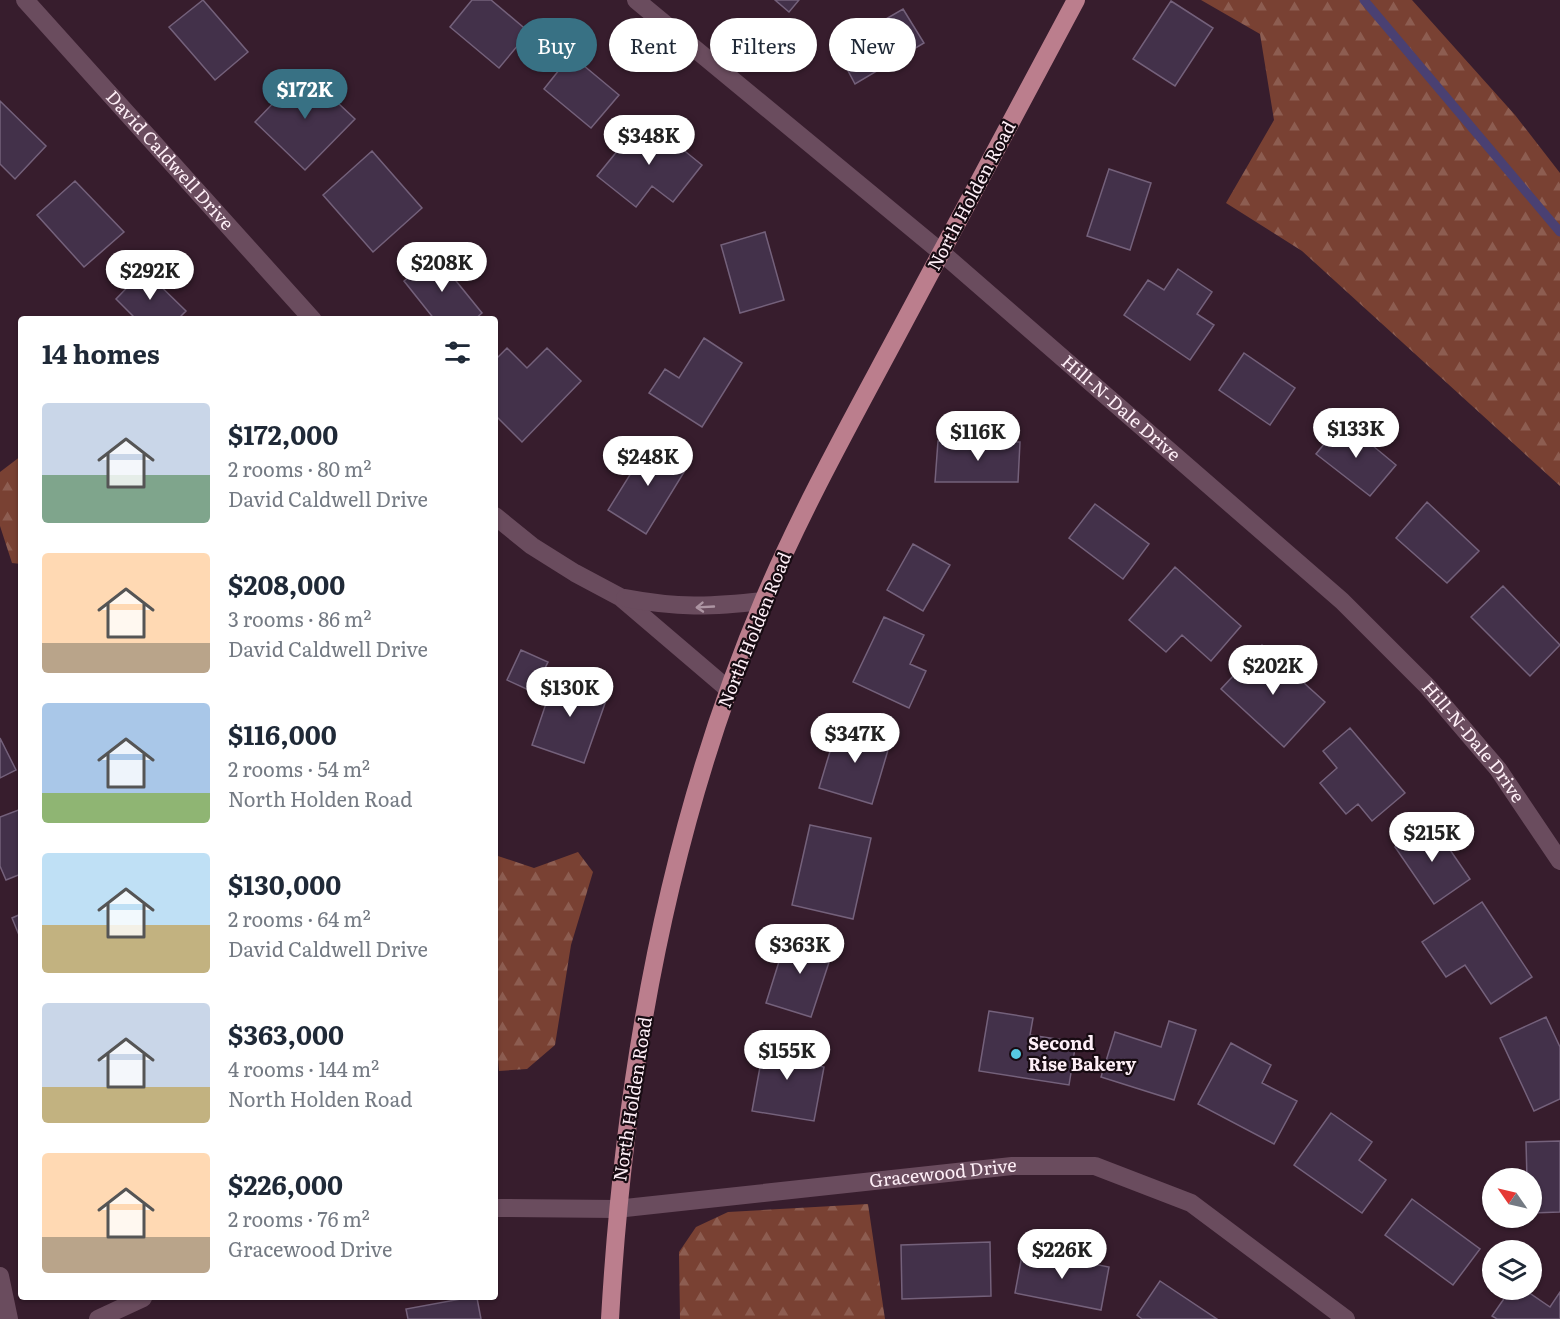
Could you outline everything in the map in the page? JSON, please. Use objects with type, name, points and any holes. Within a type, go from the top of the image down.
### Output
[{"type":"main road","name":"North Holden Road","points":[[610,1319],[616,1209],[629,1111],[658,940],[692,807],[729,690],[763,601],[806,508],[1076,0]]},
{"type":"street","name":"David Caldwell Drive","points":[[25,0],[309,316]]},
{"type":"street","name":"Hill-N-Dale Drive","points":[[636,0],[942,253],[1342,601],[1428,686],[1498,769],[1560,861]]},
{"type":"street","points":[[498,518],[540,551],[620,597],[729,690]]},
{"type":"street","points":[[620,597],[660,605],[701,608],[763,601]]},
{"type":"street","name":"Gracewood Drive","points":[[498,1208],[616,1209],[1012,1166],[1095,1166],[1191,1203],[1346,1319]]},
{"type":"street","points":[[0,1276],[9,1319]]},
{"type":"street","points":[[98,1319],[139,1300]]},
{"type":"green space","points":[[1201,0],[1412,0],[1515,115],[1560,173],[1560,486],[1302,251],[1226,203],[1274,120],[1260,34]]},
{"type":"green space","points":[[18,458],[18,564],[12,563],[0,526],[0,472]]},
{"type":"green space","points":[[578,852],[593,872],[571,945],[555,1045],[527,1069],[499,1071],[498,856],[534,868]]},
{"type":"green space","points":[[868,1204],[885,1319],[680,1319],[679,1252],[696,1227],[728,1212]]},
{"type":"building","points":[[203,0],[248,52],[215,80],[169,27]]},
{"type":"building","points":[[472,0],[491,0],[516,21],[516,48],[499,68],[450,27]]},
{"type":"building","points":[[775,0],[799,0],[789,12]]},
{"type":"building","points":[[1171,1],[1213,28],[1175,86],[1133,59]]},
{"type":"building","points":[[903,9],[909,18],[888,18]]},
{"type":"building","points":[[916,30],[924,43],[916,48]]},
{"type":"building","points":[[304,71],[355,119],[305,170],[255,122]]},
{"type":"building","points":[[558,72],[591,72],[619,95],[591,128],[544,89]]},
{"type":"building","points":[[849,72],[875,72],[855,84]]},
{"type":"building","points":[[0,101],[46,146],[15,179],[0,164]]},
{"type":"building","points":[[644,118],[702,165],[673,202],[652,186],[636,207],[597,176]]},
{"type":"building","points":[[372,151],[422,208],[373,252],[323,195]]},
{"type":"building","points":[[1109,169],[1151,183],[1130,250],[1087,236]]},
{"type":"building","points":[[75,181],[124,232],[84,267],[37,215]]},
{"type":"building","points":[[765,232],[784,300],[740,313],[721,245]]},
{"type":"building","points":[[435,255],[482,313],[479,316],[432,316],[404,281]]},
{"type":"building","points":[[1178,269],[1212,292],[1197,314],[1214,325],[1190,360],[1124,315],[1148,280],[1164,290]]},
{"type":"building","points":[[144,270],[186,311],[181,316],[133,316],[116,299]]},
{"type":"building","points":[[704,338],[742,363],[702,427],[649,393],[665,369],[679,378]]},
{"type":"building","points":[[507,348],[527,368],[547,348],[581,381],[522,442],[498,418],[498,357]]},
{"type":"building","points":[[1244,353],[1295,388],[1270,425],[1219,390]]},
{"type":"building","points":[[1343,421],[1396,465],[1370,496],[1316,454]]},
{"type":"building","points":[[651,441],[689,464],[646,534],[608,510]]},
{"type":"building","points":[[938,441],[1020,442],[1018,482],[935,482]]},
{"type":"building","points":[[1427,502],[1479,551],[1447,583],[1396,538]]},
{"type":"building","points":[[1095,504],[1149,544],[1123,579],[1069,538]]},
{"type":"building","points":[[913,544],[950,565],[923,611],[887,590]]},
{"type":"building","points":[[1175,567],[1241,626],[1211,661],[1182,635],[1166,652],[1129,620]]},
{"type":"building","points":[[1503,586],[1560,645],[1530,676],[1471,617]]},
{"type":"building","points":[[884,617],[924,635],[910,664],[926,671],[909,708],[853,682]]},
{"type":"building","points":[[1262,645],[1325,702],[1284,747],[1221,689]]},
{"type":"building","points":[[521,650],[548,662],[533,692],[507,680]]},
{"type":"building","points":[[556,674],[609,692],[584,763],[532,745]]},
{"type":"building","points":[[838,725],[891,740],[872,804],[819,788]]},
{"type":"building","points":[[1350,728],[1405,793],[1372,821],[1358,804],[1346,814],[1320,783],[1337,768],[1323,751]]},
{"type":"building","points":[[0,738],[16,770],[0,778]]},
{"type":"building","points":[[18,810],[18,875],[6,880],[0,866],[0,817]]},
{"type":"building","points":[[1431,822],[1470,879],[1434,904],[1395,847]]},
{"type":"building","points":[[810,825],[871,838],[853,919],[792,905]]},
{"type":"building","points":[[1482,902],[1532,977],[1491,1004],[1465,965],[1446,977],[1422,942]]},
{"type":"building","points":[[18,915],[18,933],[12,918]]},
{"type":"building","points":[[788,933],[834,947],[811,1017],[766,1003]]},
{"type":"building","points":[[989,1011],[1033,1018],[1030,1035],[1076,1042],[1069,1085],[979,1071]]},
{"type":"building","points":[[1546,1017],[1560,1047],[1560,1099],[1534,1111],[1500,1038]]},
{"type":"building","points":[[1169,1021],[1196,1030],[1174,1100],[1101,1077],[1115,1032],[1161,1047]]},
{"type":"building","points":[[766,1034],[804,1041],[801,1062],[824,1067],[814,1121],[752,1111]]},
{"type":"building","points":[[1231,1043],[1271,1065],[1262,1083],[1297,1101],[1274,1144],[1198,1104]]},
{"type":"building","points":[[1331,1113],[1372,1142],[1359,1160],[1386,1180],[1362,1213],[1294,1165]]},
{"type":"building","points":[[1560,1141],[1560,1212],[1542,1213],[1542,1168],[1527,1168],[1526,1142]]},
{"type":"building","points":[[1412,1199],[1480,1249],[1453,1285],[1385,1235]]},
{"type":"building","points":[[990,1242],[991,1296],[902,1299],[901,1245]]},
{"type":"building","points":[[1023,1250],[1109,1267],[1101,1310],[1015,1293]]},
{"type":"building","points":[[1160,1281],[1217,1319],[1142,1319],[1137,1315]]},
{"type":"building","points":[[1560,1292],[1560,1319],[1497,1319],[1492,1316],[1503,1300],[1540,1300],[1550,1307]]},
{"type":"building","points":[[455,1300],[477,1300],[481,1319],[408,1319],[406,1309]]},
{"type":"waterway","points":[[1364,0],[1560,232]]},
{"type":"place","name":"Second Rise Bakery","points":[[1016,1054]]}]
